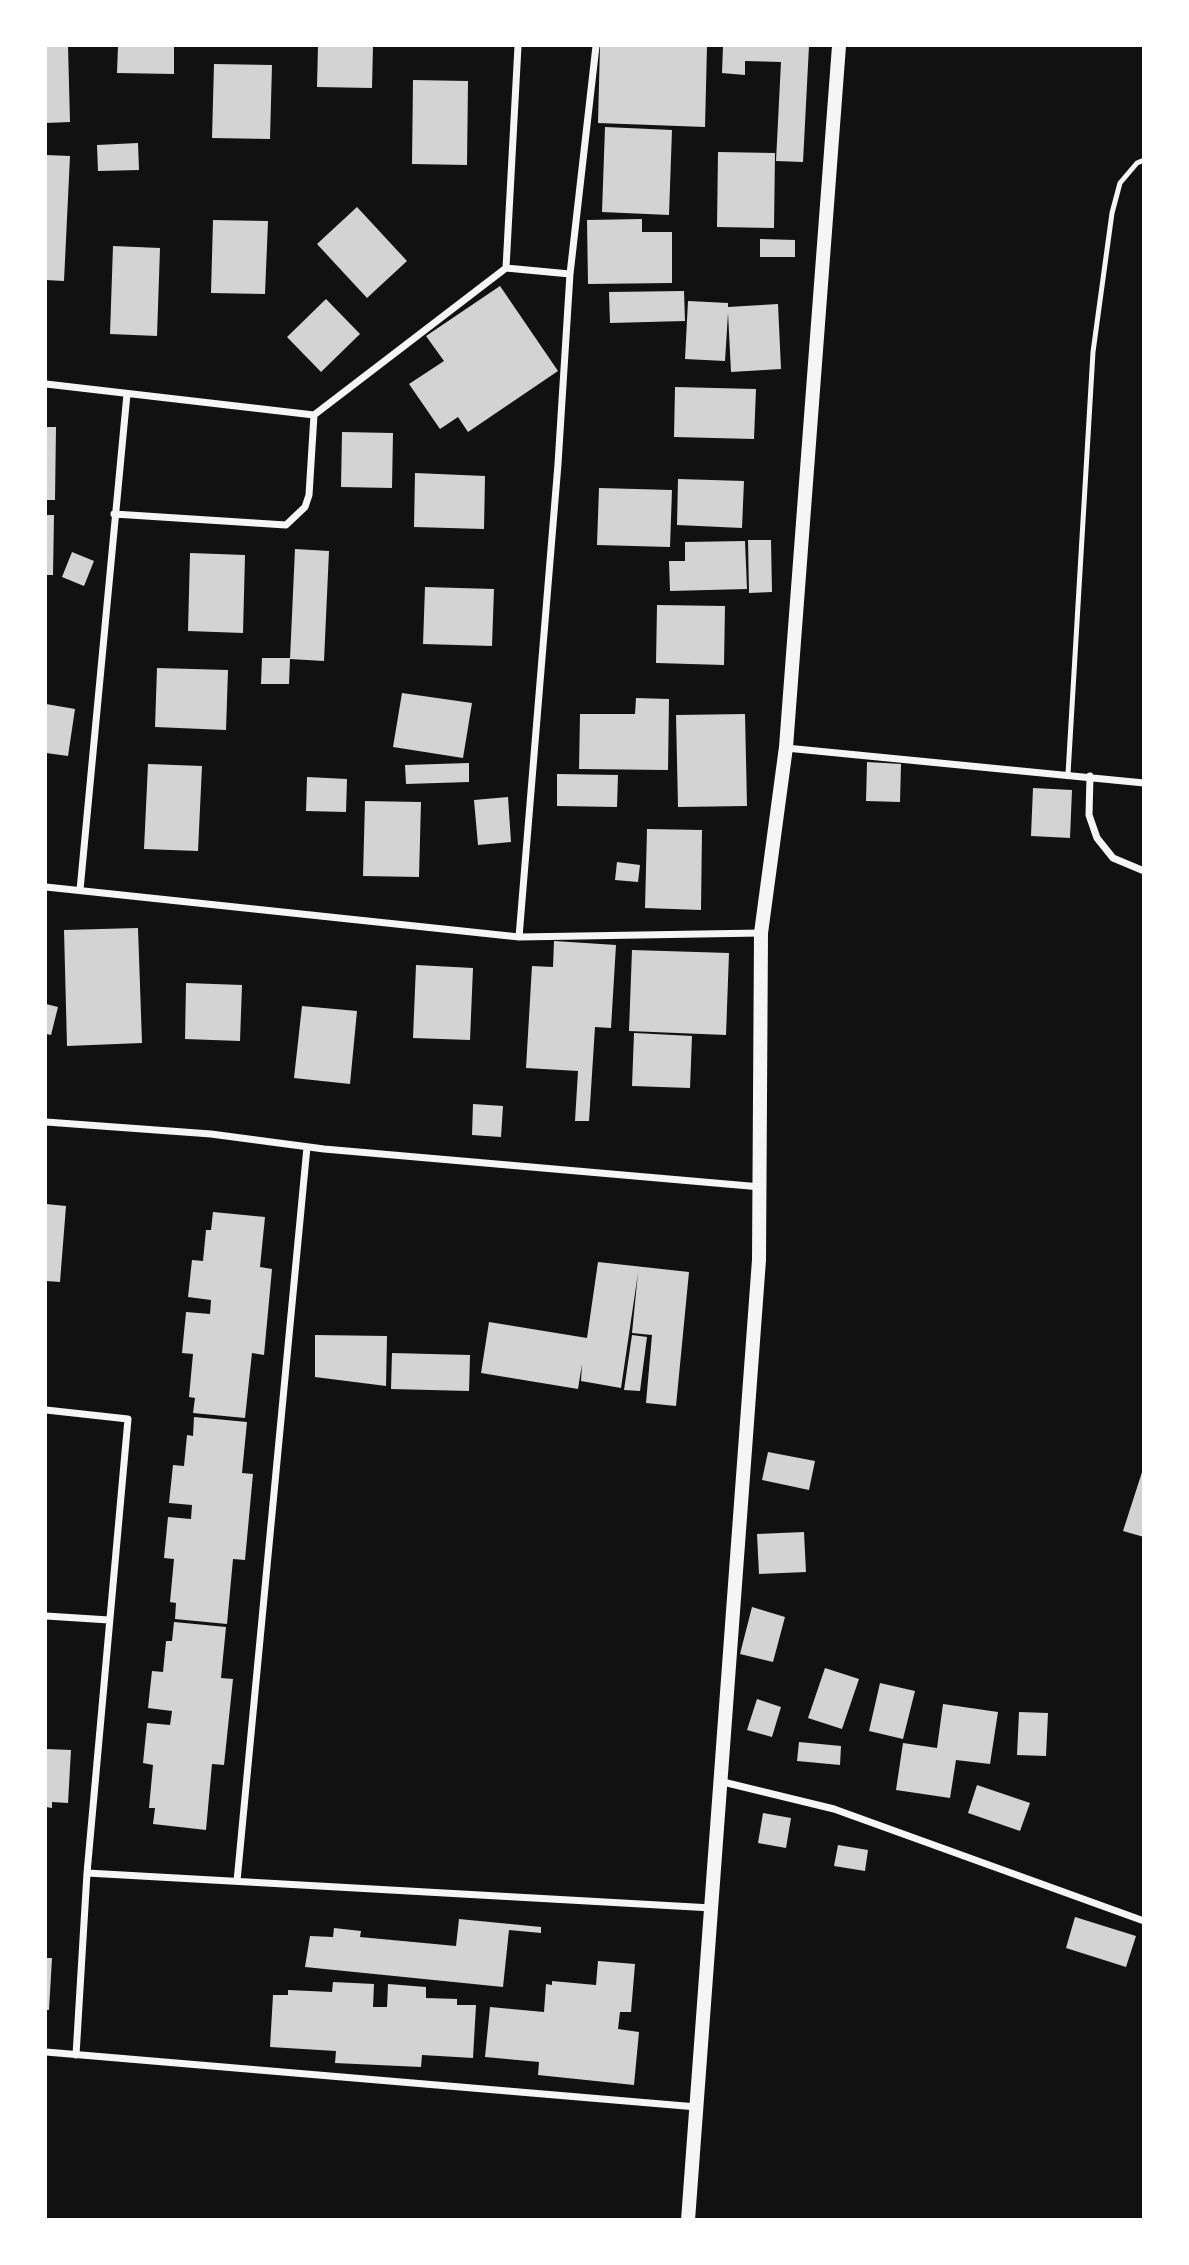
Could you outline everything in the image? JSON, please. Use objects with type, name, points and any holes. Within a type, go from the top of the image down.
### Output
[{"type":"main road","points":[[688,2220],[723,1782],[762,1187],[761,933],[786,747],[839,46]]},
{"type":"street","points":[[506,268],[518,46]]},
{"type":"street","points":[[519,937],[558,464],[570,274],[596,46]]},
{"type":"street","points":[[46,384],[314,415],[506,268],[570,274]]},
{"type":"street","points":[[80,890],[127,394]]},
{"type":"street","points":[[114,514],[286,525],[305,507],[309,495],[314,415]]},
{"type":"street","points":[[786,747],[1143,783]]},
{"type":"street","points":[[1090,776],[1089,815],[1097,838],[1114,858],[1143,871]]},
{"type":"street","points":[[46,887],[519,937],[761,933]]},
{"type":"street","points":[[46,1122],[211,1134],[307,1147],[762,1187]]},
{"type":"street","points":[[237,1881],[307,1147]]},
{"type":"street","points":[[46,1410],[128,1419],[87,1872],[76,2055]]},
{"type":"street","points":[[46,1616],[109,1620]]},
{"type":"street","points":[[723,1782],[834,1809],[1143,1921]]},
{"type":"street","points":[[87,1872],[713,1908]]},
{"type":"street","points":[[46,2052],[698,2107]]},
{"type":"lane","points":[[1068,774],[1093,352],[1112,213],[1121,183],[1137,163],[1143,160]]},
{"type":"building","points":[[68,46],[70,122],[46,123],[46,47]]},
{"type":"building","points":[[118,46],[174,46],[174,74],[117,73]]},
{"type":"building","points":[[318,46],[373,46],[372,88],[317,87]]},
{"type":"building","points":[[600,46],[707,46],[705,127],[598,123]]},
{"type":"building","points":[[723,46],[809,46],[803,162],[776,161],[781,62],[745,61],[745,75],[722,73]]},
{"type":"building","points":[[214,64],[272,65],[270,139],[212,138]]},
{"type":"building","points":[[413,80],[468,81],[467,165],[412,164]]},
{"type":"building","points":[[605,127],[672,130],[669,215],[602,212]]},
{"type":"building","points":[[138,143],[139,170],[98,171],[97,145]]},
{"type":"building","points":[[718,152],[775,153],[774,228],[717,227]]},
{"type":"building","points":[[46,155],[70,156],[64,281],[46,280]]},
{"type":"building","points":[[357,207],[407,261],[367,298],[317,244]]},
{"type":"building","points":[[642,219],[642,232],[672,232],[672,283],[588,284],[587,220]]},
{"type":"building","points":[[213,220],[268,221],[265,294],[211,293]]},
{"type":"building","points":[[760,239],[795,240],[795,257],[760,257]]},
{"type":"building","points":[[113,246],[160,248],[157,336],[110,334]]},
{"type":"building","points":[[500,286],[558,371],[468,432],[458,417],[440,429],[409,384],[444,361],[426,336]]},
{"type":"building","points":[[684,291],[685,321],[610,323],[609,292]]},
{"type":"building","points":[[326,299],[360,334],[321,372],[287,337]]},
{"type":"building","points":[[688,301],[728,303],[728,307],[778,304],[781,369],[731,372],[728,313],[725,361],[685,359]]},
{"type":"building","points":[[675,387],[756,389],[754,439],[674,437]]},
{"type":"building","points":[[46,427],[56,427],[55,500],[46,500]]},
{"type":"building","points":[[342,432],[393,433],[392,488],[341,487]]},
{"type":"building","points":[[415,473],[485,476],[484,529],[414,527]]},
{"type":"building","points":[[678,479],[744,481],[742,528],[677,525]]},
{"type":"building","points":[[599,488],[672,490],[670,547],[597,545]]},
{"type":"building","points":[[46,515],[54,515],[53,575],[46,575]]},
{"type":"building","points":[[748,540],[771,540],[772,592],[749,593]]},
{"type":"building","points":[[745,541],[747,589],[670,591],[669,561],[685,561],[685,542]]},
{"type":"building","points":[[295,549],[329,551],[324,661],[290,659]]},
{"type":"building","points":[[72,552],[94,561],[84,586],[62,577]]},
{"type":"building","points":[[190,553],[245,555],[243,633],[188,631]]},
{"type":"building","points":[[425,587],[494,589],[492,646],[423,644]]},
{"type":"building","points":[[657,605],[725,606],[724,665],[656,663]]},
{"type":"building","points":[[262,658],[290,658],[289,684],[261,684]]},
{"type":"building","points":[[157,668],[228,670],[226,730],[155,727]]},
{"type":"building","points":[[402,693],[472,703],[463,758],[393,747]]},
{"type":"building","points":[[636,698],[669,699],[668,770],[579,769],[580,714],[635,714]]},
{"type":"building","points":[[46,704],[75,709],[68,756],[46,753]]},
{"type":"building","points":[[745,714],[747,806],[678,807],[676,715]]},
{"type":"building","points":[[867,762],[901,764],[900,802],[866,801]]},
{"type":"building","points":[[469,763],[469,782],[406,784],[405,765]]},
{"type":"building","points":[[148,764],[202,766],[198,851],[144,849]]},
{"type":"building","points":[[557,774],[618,775],[617,807],[557,806]]},
{"type":"building","points":[[307,777],[347,779],[346,812],[306,811]]},
{"type":"building","points":[[1033,788],[1072,790],[1070,838],[1031,836]]},
{"type":"building","points":[[508,797],[511,842],[478,845],[474,800]]},
{"type":"building","points":[[365,801],[421,802],[419,877],[363,876]]},
{"type":"building","points":[[647,829],[702,830],[701,910],[645,908]]},
{"type":"building","points":[[617,862],[640,865],[638,882],[615,880]]},
{"type":"building","points":[[138,928],[142,1043],[67,1046],[64,930]]},
{"type":"building","points":[[554,941],[616,945],[611,1028],[595,1027],[589,1121],[575,1121],[578,1071],[526,1068],[532,966],[553,967]]},
{"type":"building","points":[[632,950],[729,953],[726,1035],[629,1031]]},
{"type":"building","points":[[416,965],[473,968],[470,1040],[413,1038]]},
{"type":"building","points":[[186,983],[242,985],[240,1041],[185,1039]]},
{"type":"building","points":[[46,1004],[58,1007],[51,1035],[46,1034]]},
{"type":"building","points":[[302,1006],[357,1011],[350,1084],[294,1078]]},
{"type":"building","points":[[634,1033],[692,1036],[690,1088],[632,1086]]},
{"type":"building","points":[[473,1104],[503,1106],[501,1137],[472,1135]]},
{"type":"building","points":[[46,1204],[66,1206],[60,1282],[46,1281]]},
{"type":"building","points":[[213,1212],[265,1217],[260,1267],[272,1269],[264,1355],[252,1353],[245,1418],[193,1413],[195,1398],[189,1397],[193,1354],[182,1353],[186,1312],[210,1314],[211,1300],[188,1297],[192,1260],[203,1261],[206,1230],[211,1230]]},
{"type":"building","points":[[598,1262],[689,1272],[676,1406],[646,1403],[652,1335],[632,1333],[638,1273],[621,1388],[581,1381],[582,1364],[578,1389],[481,1373],[489,1322],[587,1338]]},
{"type":"building","points":[[315,1335],[387,1336],[386,1386],[315,1377]]},
{"type":"building","points":[[632,1335],[647,1337],[640,1391],[624,1390]]},
{"type":"building","points":[[392,1353],[470,1355],[469,1391],[391,1389]]},
{"type":"building","points":[[194,1417],[247,1422],[242,1473],[253,1474],[245,1560],[233,1559],[227,1624],[175,1619],[176,1603],[170,1602],[174,1559],[164,1558],[168,1517],[191,1519],[192,1505],[169,1503],[173,1465],[184,1466],[187,1435],[193,1436]]},
{"type":"building","points":[[768,1452],[815,1461],[809,1490],[762,1480]]},
{"type":"building","points":[[1144,1466],[1144,1537],[1123,1531]]},
{"type":"building","points":[[804,1532],[806,1572],[759,1574],[757,1534]]},
{"type":"building","points":[[752,1607],[785,1617],[773,1662],[740,1654]]},
{"type":"building","points":[[174,1622],[226,1627],[221,1678],[233,1679],[224,1765],[212,1764],[206,1830],[153,1824],[155,1808],[149,1808],[153,1765],[143,1763],[147,1723],[170,1725],[172,1711],[148,1708],[152,1671],[163,1672],[166,1641],[172,1641]]},
{"type":"building","points":[[825,1668],[859,1679],[842,1729],[808,1718]]},
{"type":"building","points":[[880,1683],[915,1691],[903,1739],[869,1731]]},
{"type":"building","points":[[757,1699],[781,1707],[772,1737],[747,1730]]},
{"type":"building","points":[[943,1704],[998,1712],[990,1764],[956,1760],[950,1798],[896,1790],[903,1743],[937,1748]]},
{"type":"building","points":[[1019,1712],[1048,1713],[1046,1756],[1017,1755]]},
{"type":"building","points":[[799,1742],[841,1746],[840,1765],[797,1761]]},
{"type":"building","points":[[46,1749],[71,1750],[68,1803],[52,1802],[52,1808],[46,1807]]},
{"type":"building","points":[[977,1785],[1030,1803],[1020,1831],[968,1813]]},
{"type":"building","points":[[763,1813],[791,1818],[786,1848],[758,1843]]},
{"type":"building","points":[[838,1845],[868,1850],[865,1871],[834,1866]]},
{"type":"building","points":[[1075,1917],[1136,1936],[1126,1967],[1066,1948]]},
{"type":"building","points":[[459,1919],[541,1927],[541,1933],[509,1930],[503,1987],[305,1967],[310,1936],[333,1937],[334,1928],[361,1931],[360,1937],[456,1946]]},
{"type":"building","points":[[46,1958],[52,1958],[49,2010],[46,2010]]},
{"type":"building","points":[[598,1961],[635,1964],[631,2012],[620,2012],[618,2029],[639,2032],[634,2085],[538,2075],[539,2062],[485,2057],[490,2007],[544,2012],[546,1984],[552,1985],[552,1981],[596,1985]]},
{"type":"building","points":[[333,1982],[374,1984],[373,2007],[387,2007],[388,1984],[426,1987],[426,1998],[457,1999],[457,2005],[476,2005],[473,2058],[422,2055],[421,2067],[335,2063],[336,2051],[270,2047],[273,1995],[288,1995],[288,1990],[332,1992]]}]
